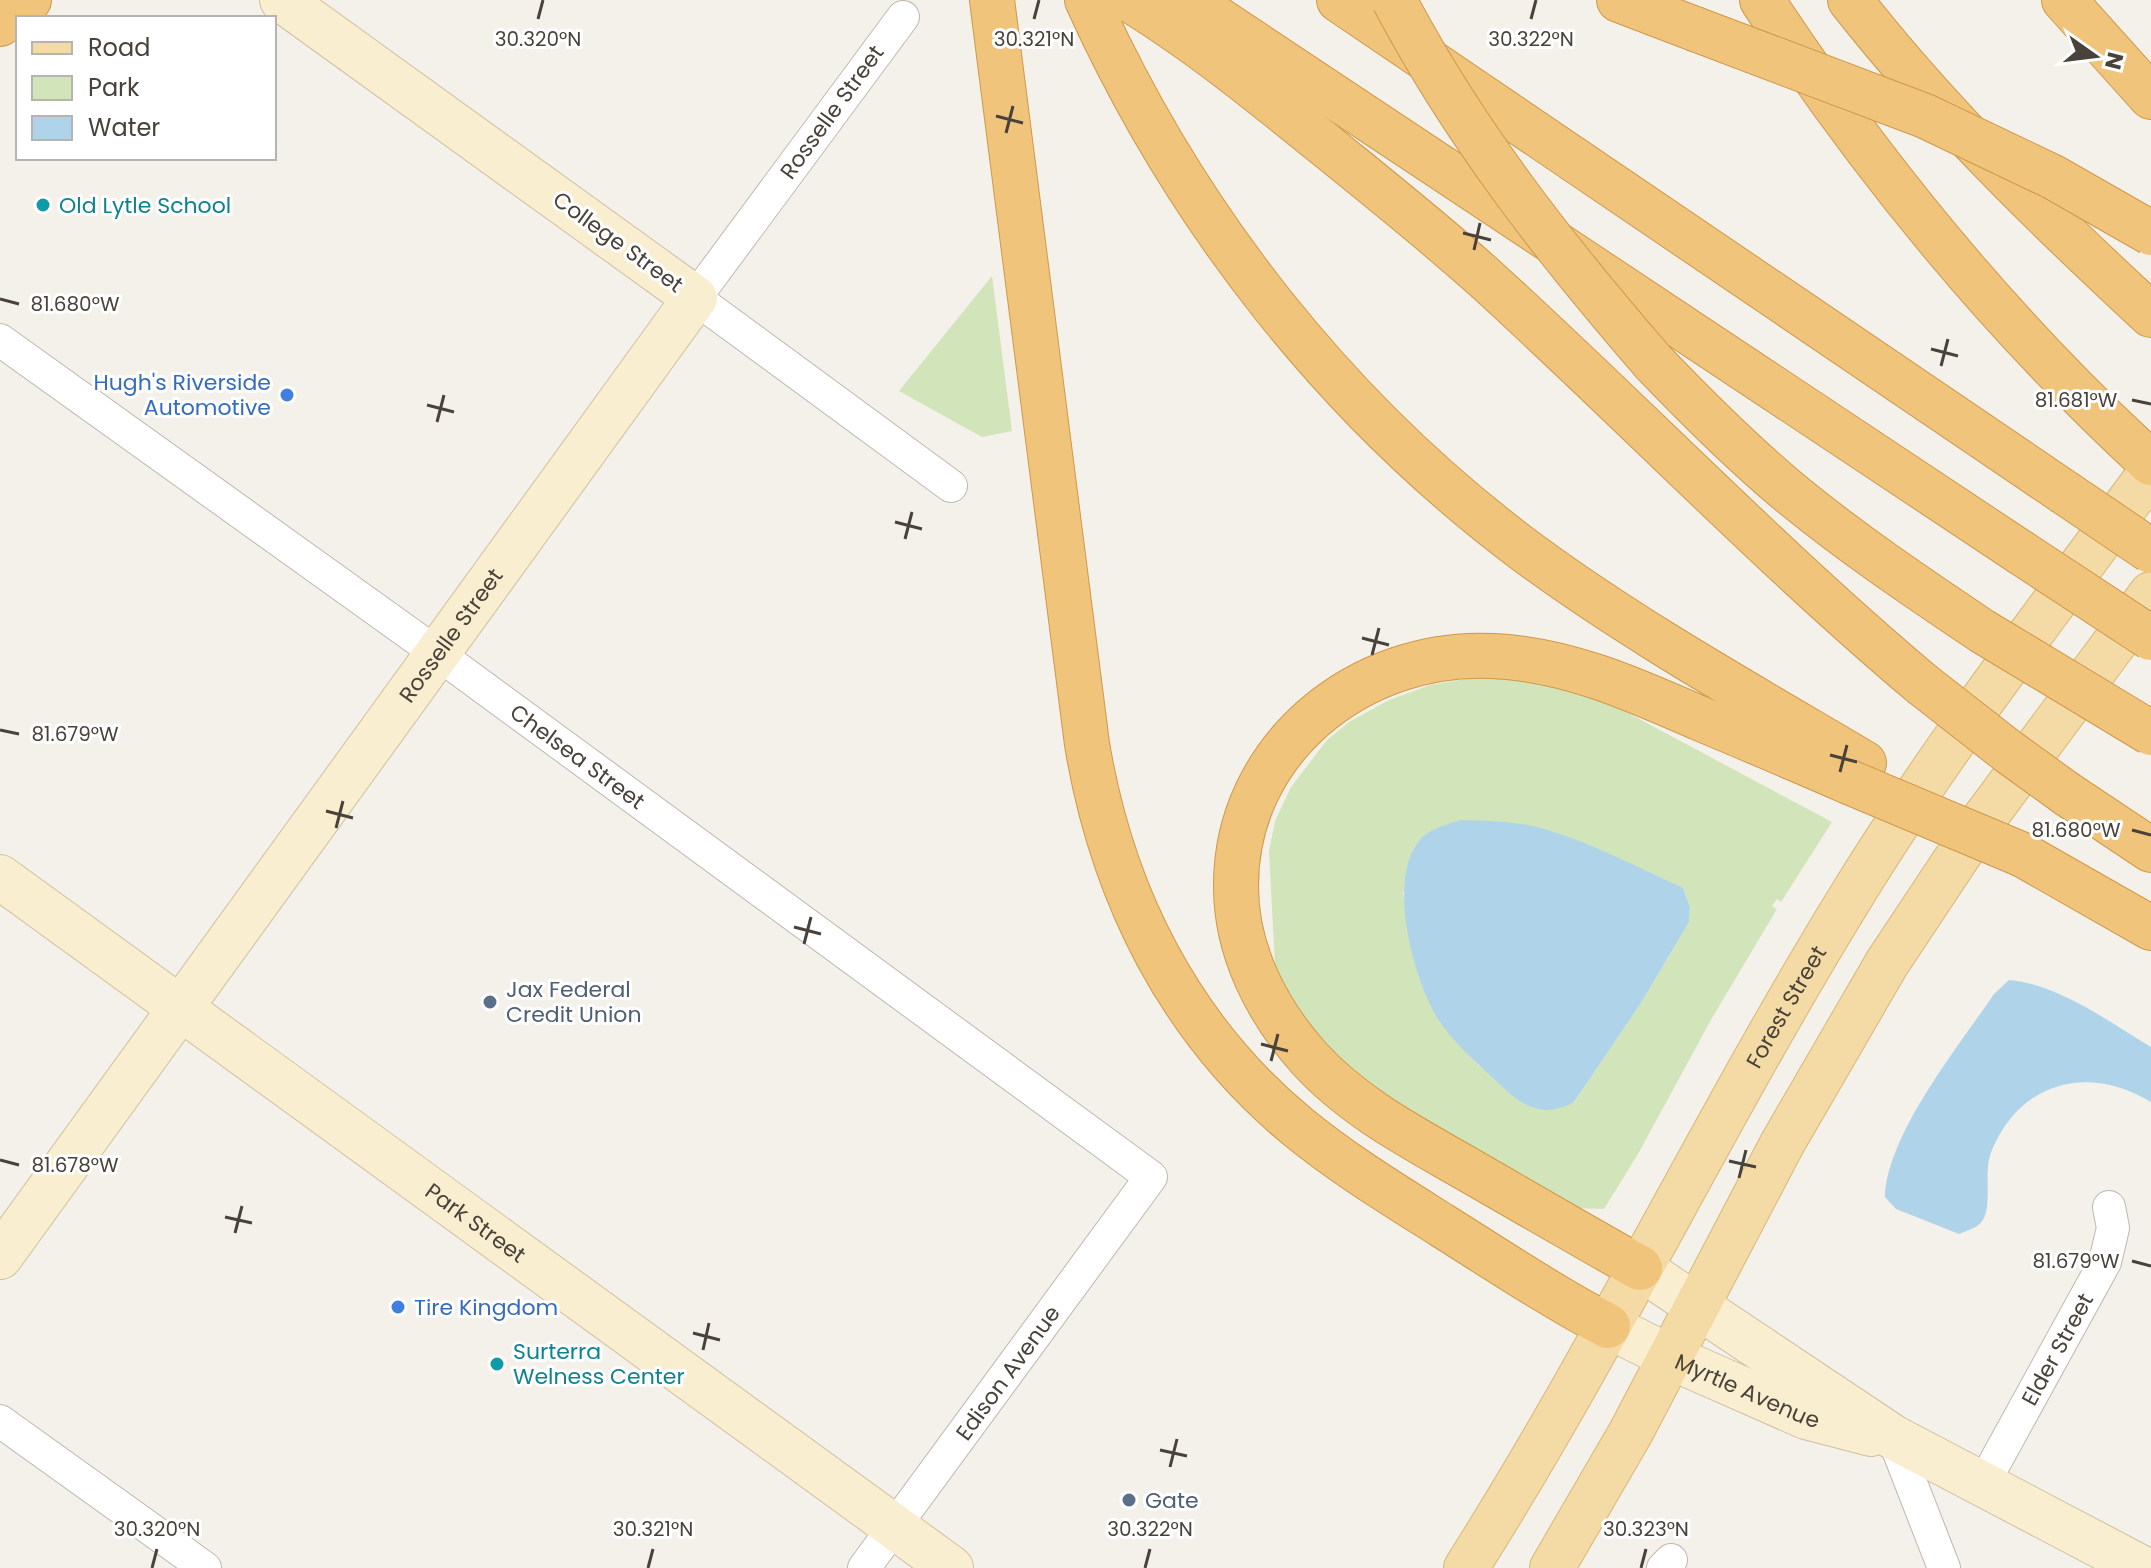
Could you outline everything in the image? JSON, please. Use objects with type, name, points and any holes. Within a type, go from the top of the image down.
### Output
[{"type":"highway","points":[[0,24],[29,0]]},
{"type":"highway","points":[[992,0],[1091,769],[1126,893],[1159,961],[1211,1037],[1268,1101],[1333,1154],[1555,1297],[1608,1326]]},
{"type":"highway","points":[[1087,0],[1116,62],[1167,154],[1240,263],[1333,375],[1412,456],[1490,523],[1585,593],[1856,772]]},
{"type":"highway","points":[[1130,0],[1279,108],[1475,270],[1797,576],[1922,684],[1999,745],[2151,850]]},
{"type":"highway","points":[[1189,0],[2151,638]]},
{"type":"highway","points":[[1339,0],[2151,551]]},
{"type":"highway","points":[[1394,0],[1463,119],[1531,215],[1653,362],[1722,432],[1791,494],[1899,575],[2004,645],[2151,733]]},
{"type":"highway","points":[[1619,0],[1925,116],[2053,177],[2151,233]]},
{"type":"highway","points":[[1762,0],[1864,145],[1941,242],[2009,320],[2151,463]]},
{"type":"highway","points":[[1850,0],[1971,142],[2151,315]]},
{"type":"highway","points":[[2064,0],[2151,97]]},
{"type":"highway","points":[[1640,1268],[1365,1107],[1328,1077],[1297,1044],[1260,987],[1240,924],[1236,885],[1244,828],[1257,791],[1275,759],[1301,727],[1347,691],[1402,667],[1439,658],[1474,655],[1537,661],[1609,680],[1856,772],[2023,855],[2151,928]]},
{"type":"main road","name":"Forest Street","points":[[1466,1568],[1578,1382],[1765,1040],[1867,871],[1952,744],[2151,472]]},
{"type":"main road","points":[[1552,1568],[1625,1443],[1788,1133],[1887,963],[1972,835],[2151,594]]},
{"type":"street","name":"College Street","points":[[282,0],[951,486]]},
{"type":"street","name":"Rosselle Street","points":[[0,1257],[695,298],[903,17]]},
{"type":"street","name":"Chelsea Street","points":[[0,340],[438,654],[1151,1177]]},
{"type":"street","name":"Park Street","points":[[0,877],[951,1568]]},
{"type":"street","name":"Edison Avenue","points":[[864,1568],[1151,1177]]},
{"type":"street","name":"Elder Street","points":[[1983,1484],[2105,1262],[2113,1228],[2109,1207]]},
{"type":"street","name":"Myrtle Avenue","points":[[1640,1268],[1893,1437],[2142,1568]]},
{"type":"street","name":"Myrtle Avenue","points":[[1608,1326],[1806,1417],[1893,1437]]},
{"type":"street","points":[[0,1421],[205,1568]]},
{"type":"street","points":[[1893,1437],[1944,1568]]},
{"type":"green space","points":[[992,276],[1012,431],[982,437],[899,391]]},
{"type":"green space","points":[[1470,678],[1506,679],[1546,685],[1613,705],[1832,822],[1781,902],[1777,899],[1772,906],[1777,909],[1604,1209],[1570,1208],[1554,1202],[1356,1074],[1326,1049],[1276,985],[1269,851],[1275,821],[1291,787],[1327,740],[1349,722],[1389,700],[1430,685]],"holes":[[[1683,888],[1690,907],[1689,922],[1641,1003],[1574,1102],[1518,1085],[1484,1069],[1449,1033],[1420,977],[1403,892]]]},
{"type":"water","points":[[1461,820],[1522,824],[1577,840],[1683,888],[1690,907],[1689,922],[1641,1003],[1574,1102],[1562,1107],[1544,1110],[1532,1107],[1504,1088],[1442,1025],[1419,977],[1404,903],[1410,858],[1419,841],[1428,833]]},
{"type":"water","points":[[2009,980],[2028,983],[2065,997],[2151,1047],[2151,1102],[2128,1090],[2081,1082],[2039,1094],[2020,1108],[1992,1150],[1984,1218],[1976,1226],[1959,1234],[1896,1209],[1885,1197],[1889,1172],[1898,1146],[1927,1091],[1994,994]]},
{"type":"place","name":"Old Lytle School","points":[[43,205]]},
{"type":"place","name":"Hugh's Riverside Automotive","points":[[287,395]]},
{"type":"place","name":"Jax Federal Credit Union","points":[[490,1002]]},
{"type":"place","name":"Tire Kingdom","points":[[398,1307]]},
{"type":"place","name":"Surterra Welness Center","points":[[497,1364]]},
{"type":"place","name":"Gate","points":[[1129,1500]]}]
